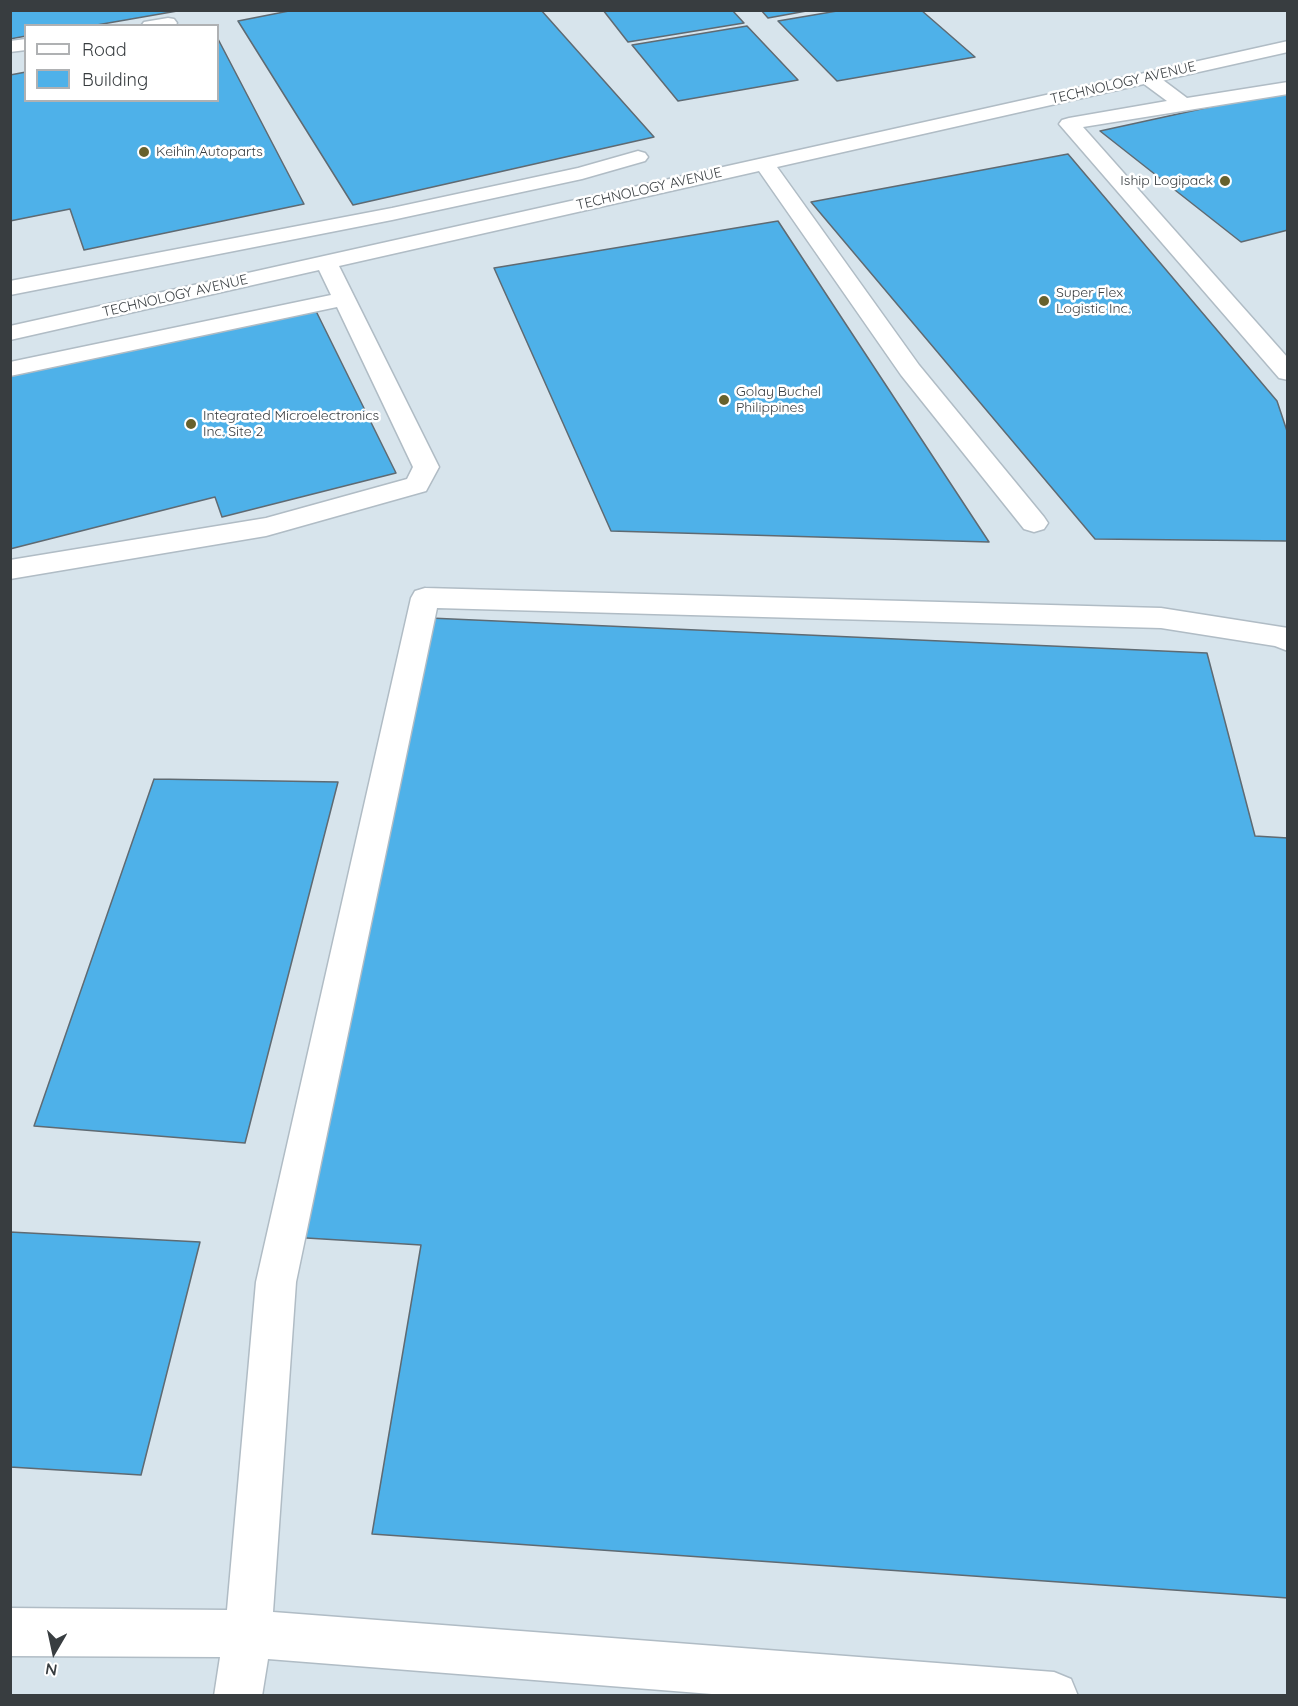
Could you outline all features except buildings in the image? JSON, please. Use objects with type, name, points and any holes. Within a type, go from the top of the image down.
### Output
[{"type":"street","name":"TECHNOLOGY AVENUE","points":[[10,333],[1287,46]]},
{"type":"street","points":[[1242,57],[1287,87]]},
{"type":"street","points":[[1148,78],[1184,104]]},
{"type":"street","points":[[1287,87],[1068,124],[1287,373]]},
{"type":"street","points":[[10,288],[392,214],[582,172],[638,157]]},
{"type":"street","points":[[764,163],[910,370],[1034,523]]},
{"type":"street","points":[[10,570],[266,527],[417,485],[426,467],[326,262]]},
{"type":"street","points":[[10,369],[344,299]]},
{"type":"street","points":[[238,1695],[248,1634],[276,1282],[425,598],[1161,618],[1284,637],[1287,641]]},
{"type":"street","points":[[10,1632],[248,1634],[1054,1695]]},
{"type":"place","name":"Keihin Autoparts","points":[[144,152]]},
{"type":"place","name":"Iship Logipack","points":[[1225,181]]},
{"type":"place","name":"Super Flex Logistic Inc.","points":[[1044,301]]},
{"type":"place","name":"Golay Buchel Philippines","points":[[724,400]]},
{"type":"place","name":"Integrated Microelectronics Inc. Site 2","points":[[191,424]]}]
